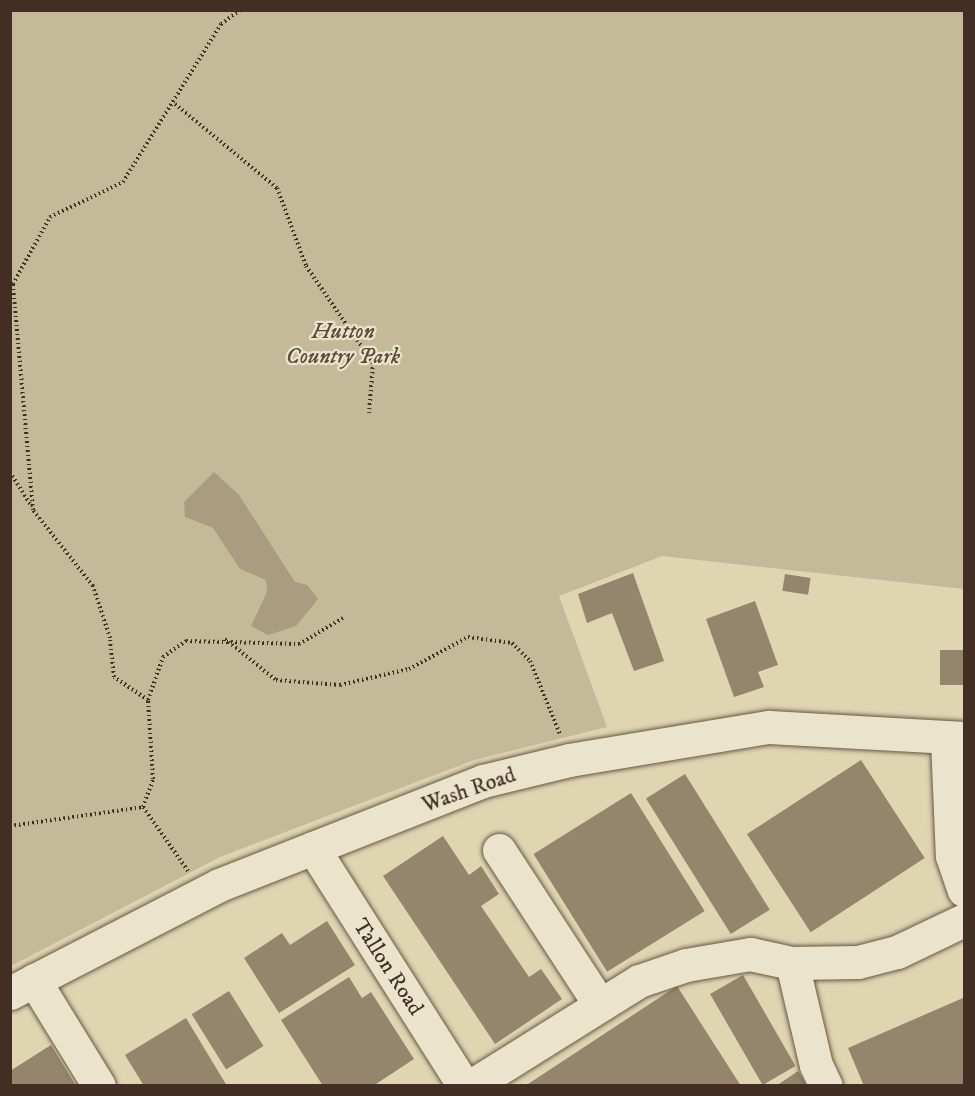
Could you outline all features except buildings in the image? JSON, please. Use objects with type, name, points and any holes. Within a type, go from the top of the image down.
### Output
[{"type":"street","name":"Wash Road","points":[[22,987],[203,892],[483,782],[569,760],[770,727],[956,739]]},
{"type":"street","points":[[956,739],[952,856],[964,890]]},
{"type":"street","name":"Tallon Road","points":[[313,848],[464,1086]]},
{"type":"street","points":[[499,850],[600,1005]]},
{"type":"street","points":[[471,1086],[639,981],[724,956],[792,963],[858,962],[897,952],[964,920]]},
{"type":"street","points":[[792,963],[816,1065],[826,1086]]},
{"type":"street","points":[[22,987],[99,1086]]},
{"type":"path","points":[[33,510],[13,284],[50,217],[123,182],[175,104],[221,24],[240,10]]},
{"type":"path","points":[[175,104],[277,188],[306,266],[373,363],[369,413]]},
{"type":"path","points":[[10,472],[33,510],[93,586],[110,638],[114,677],[148,700]]},
{"type":"path","points":[[143,807],[153,779],[148,700],[163,657],[186,641],[225,639],[299,645],[343,618]]},
{"type":"path","points":[[225,639],[276,680],[340,685],[409,669],[468,637],[512,643],[530,661],[569,760]]},
{"type":"path","points":[[10,826],[143,807]]},
{"type":"path","points":[[143,807],[203,892]]},
{"type":"green space","name":"Hutton Country Park","points":[[10,11],[964,11],[964,589],[662,556],[559,596],[607,727],[474,760],[220,857],[11,966]]},
{"type":"shaded area","points":[[214,472],[239,495],[295,582],[307,585],[318,599],[296,626],[268,635],[251,626],[267,592],[266,580],[240,569],[213,528],[185,517],[184,502]]}]
